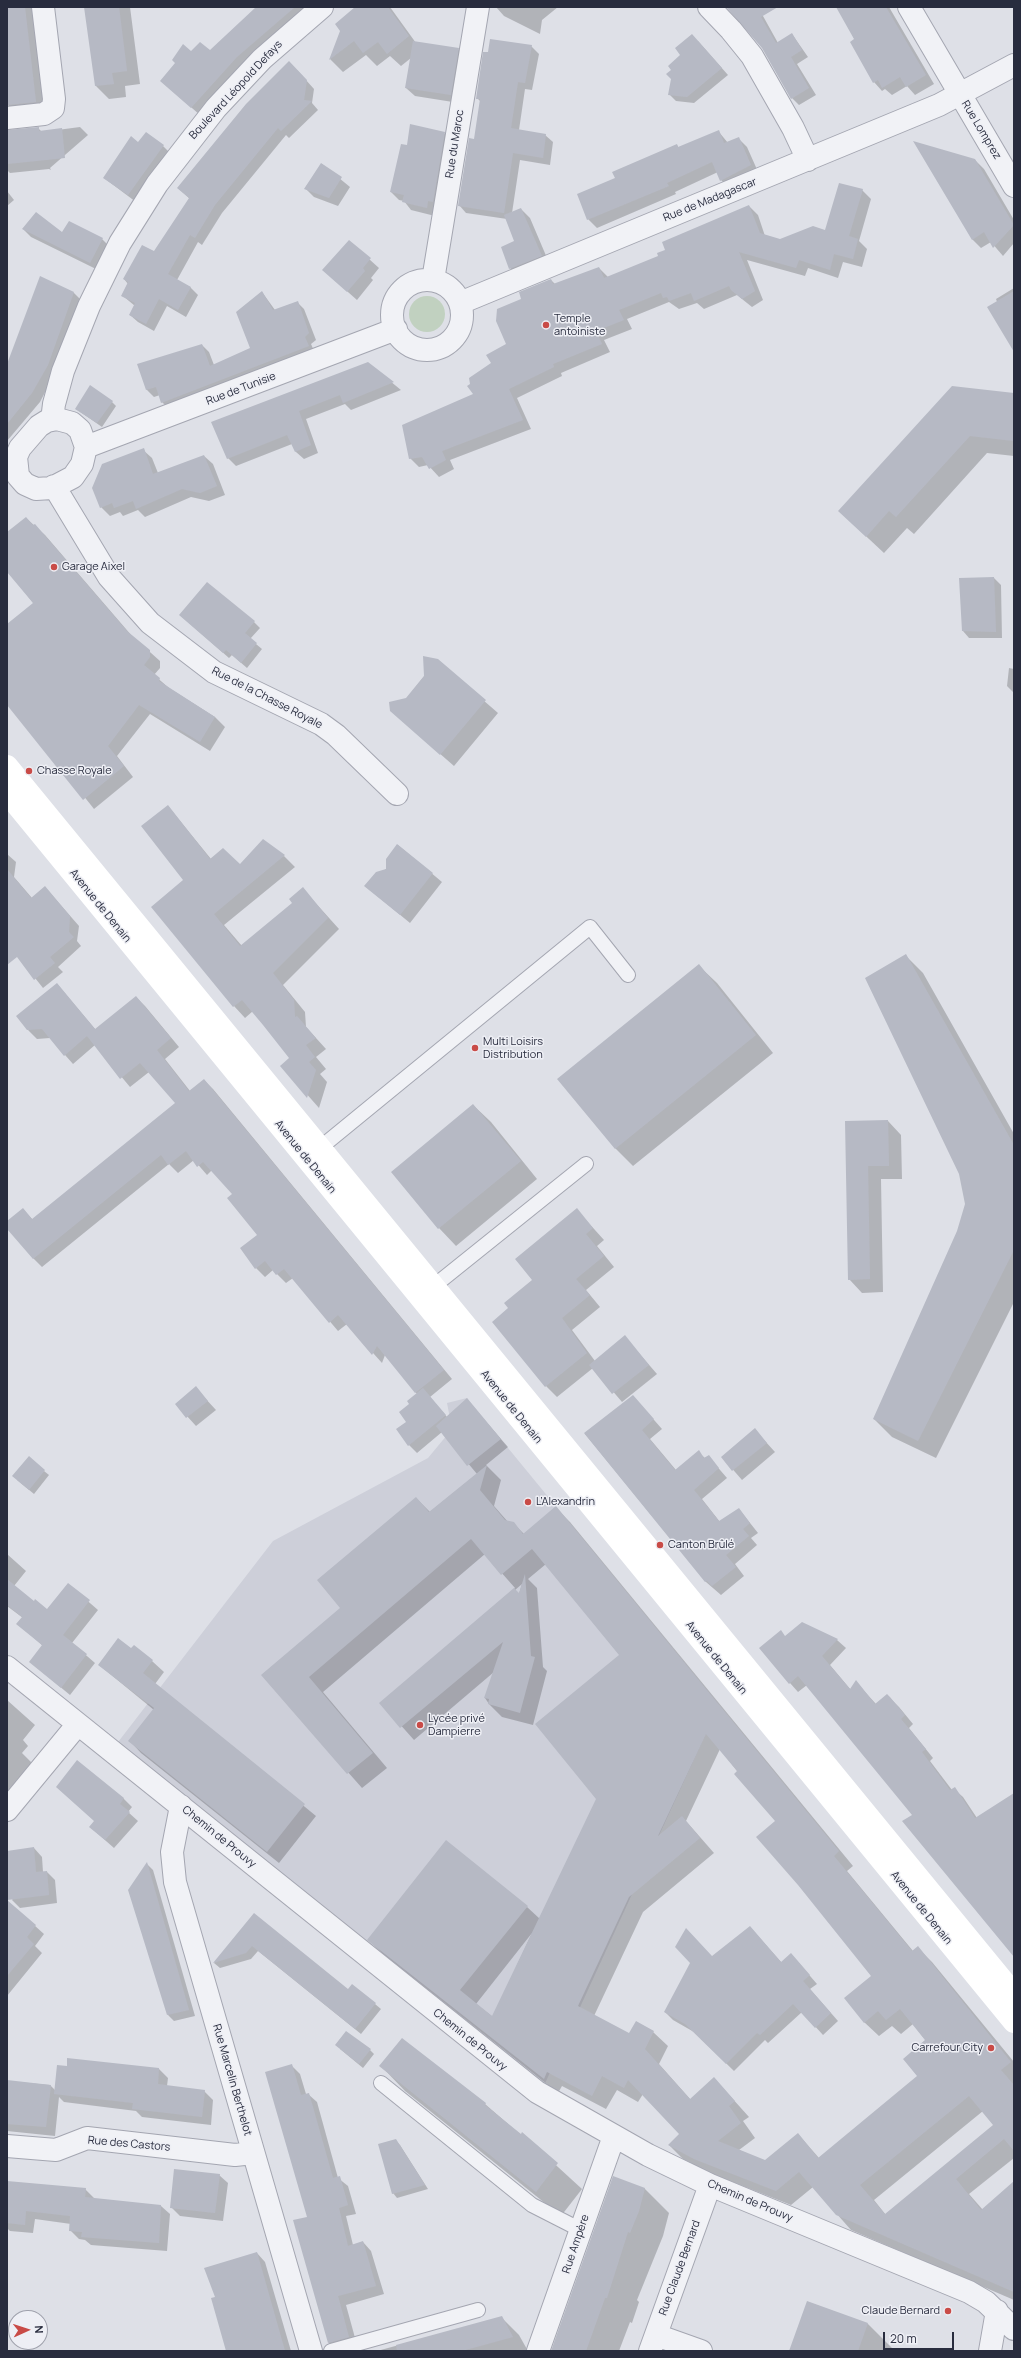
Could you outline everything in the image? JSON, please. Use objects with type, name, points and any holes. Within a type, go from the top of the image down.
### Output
[{"type":"main road","name":"Avenue de Denain","points":[[7,766],[1014,1994]]},
{"type":"main road","name":"Avenue de Denain","points":[[7,793],[1014,2022]]},
{"type":"street","points":[[7,118],[44,114],[53,108],[54,99],[43,7]]},
{"type":"street","name":"Boulevard Léopold Defays","points":[[52,420],[54,404],[63,371],[88,306],[120,243],[157,184],[193,134],[262,58],[322,7]]},
{"type":"street","name":"Rue du Maroc","points":[[433,280],[478,7]]},
{"type":"street","points":[[709,7],[731,30],[752,56],[793,128],[808,160]]},
{"type":"street","name":"Rue Lomprez","points":[[909,7],[1014,186]]},
{"type":"street","name":"Rue Lomprez","points":[[960,95],[1014,65]]},
{"type":"street","name":"Rue de Madagascar","points":[[460,302],[808,160],[960,95]]},
{"type":"street","points":[[433,280],[451,289],[460,302],[462,320],[458,332],[450,342],[439,348],[426,350],[413,347],[403,340],[396,329],[392,312],[398,295],[416,282],[433,280]]},
{"type":"street","name":"Rue de Tunisie","points":[[86,447],[396,329]]},
{"type":"street","points":[[52,420],[63,420],[77,426],[84,435],[86,447],[82,464],[77,473],[54,486],[45,489],[36,489],[12,478],[20,448],[39,426],[52,420]]},
{"type":"street","name":"Rue de la Chasse Royale","points":[[54,486],[103,568],[121,592],[150,622],[214,672],[321,724],[336,735],[397,794]]},
{"type":"street","name":"Chemin de Prouvy","points":[[7,1667],[514,2076],[537,2092],[614,2136],[710,2185],[955,2285],[978,2296],[997,2311],[1014,2329]]},
{"type":"street","points":[[7,1810],[78,1724]]},
{"type":"street","name":"Rue Marcelin Berthelot","points":[[181,1806],[172,1852],[176,1882],[253,2154],[311,2351]]},
{"type":"street","name":"Rue Ampère","points":[[538,2351],[614,2136]]},
{"type":"street","name":"Rue des Castors","points":[[7,2146],[56,2150],[87,2138],[235,2155],[253,2154]]},
{"type":"street","name":"Rue Claude Bernard","points":[[653,2343],[710,2185]]},
{"type":"street","points":[[990,2351],[997,2311]]},
{"type":"street","points":[[653,2343],[701,2351]]},
{"type":"lane","points":[[320,1148],[590,927],[628,975]]},
{"type":"lane","points":[[434,1286],[586,1164]]},
{"type":"lane","points":[[382,2084],[532,2205],[581,2230]]},
{"type":"lane","points":[[331,2351],[478,2310]]},
{"type":"shaded area","name":"Lycée privé Dampierre","points":[[467,1398],[719,1705],[542,2090],[115,1746],[273,1541],[428,1458],[452,1429],[447,1403]]},
{"type":"green space","points":[[427,296],[440,301],[445,314],[440,327],[427,332],[414,327],[409,314],[414,301]]},
{"type":"building","points":[[7,7],[25,7],[36,102],[7,105]]},
{"type":"building","points":[[84,7],[119,7],[127,71],[112,73],[114,84],[95,86]]},
{"type":"building","points":[[256,7],[295,7],[237,57],[191,108],[160,81],[175,63],[172,60],[183,44],[191,51],[200,42],[210,50]]},
{"type":"building","points":[[355,7],[388,7],[409,36],[387,54],[378,42],[363,53],[354,41],[329,60],[340,31],[335,24]]},
{"type":"building","points":[[726,7],[778,7],[761,17],[776,43],[792,33],[802,50],[791,57],[809,88],[791,99],[762,48]]},
{"type":"building","points":[[836,7],[886,7],[926,75],[906,87],[900,77],[882,88],[878,80],[873,83],[850,42],[854,39]]},
{"type":"building","points":[[692,34],[722,68],[687,97],[668,95],[671,79],[666,74],[671,70],[668,66],[680,55],[675,48]]},
{"type":"building","points":[[490,39],[532,45],[525,83],[518,82],[511,128],[546,134],[543,158],[513,153],[504,213],[458,206],[469,138],[474,139],[480,99],[476,99],[483,52],[488,52]]},
{"type":"building","points":[[413,41],[459,48],[451,95],[405,88]]},
{"type":"building","points":[[289,61],[307,80],[304,100],[312,101],[281,131],[278,128],[215,205],[195,238],[190,235],[168,274],[191,287],[178,310],[159,299],[146,324],[129,315],[135,303],[121,296],[128,282],[123,279],[142,245],[154,251],[189,198],[177,188],[246,104]]},
{"type":"building","points":[[410,124],[445,132],[433,202],[428,201],[427,208],[402,202],[404,195],[390,192],[401,144],[407,145]]},
{"type":"building","points":[[39,127],[39,131],[62,128],[65,158],[7,164],[7,130]]},
{"type":"building","points":[[719,130],[724,143],[739,137],[751,165],[720,181],[712,162],[667,183],[669,186],[587,220],[577,194],[615,178],[612,172],[677,144],[678,147]]},
{"type":"building","points":[[146,132],[164,145],[128,195],[103,178],[131,136],[138,142]]},
{"type":"building","points":[[913,141],[975,159],[1014,225],[993,248],[984,232],[972,240]]},
{"type":"building","points":[[321,163],[342,177],[329,198],[304,189]]},
{"type":"building","points":[[839,183],[863,189],[849,236],[858,239],[853,259],[834,254],[830,270],[799,260],[796,268],[739,252],[755,291],[742,299],[731,290],[729,286],[694,301],[691,293],[669,301],[667,297],[663,298],[661,293],[619,310],[624,320],[596,331],[602,344],[553,364],[554,367],[509,389],[523,420],[442,451],[446,460],[429,469],[422,457],[409,459],[402,425],[473,394],[467,386],[470,384],[469,378],[491,363],[486,355],[506,344],[496,321],[497,309],[521,299],[519,292],[551,279],[553,284],[599,267],[604,278],[658,256],[657,253],[665,250],[662,242],[749,205],[760,233],[780,239],[813,226],[825,230]]},
{"type":"building","points":[[521,208],[542,256],[509,269],[501,247],[514,241],[504,215]]},
{"type":"building","points":[[36,212],[62,232],[69,221],[103,238],[90,263],[22,229]]},
{"type":"building","points":[[349,240],[371,258],[363,268],[365,271],[347,292],[322,270]]},
{"type":"building","points":[[40,276],[74,292],[48,365],[32,393],[7,424],[7,364]]},
{"type":"building","points":[[262,291],[273,310],[298,301],[309,333],[305,337],[309,346],[161,403],[156,387],[146,390],[137,364],[202,344],[210,366],[250,348],[236,312]]},
{"type":"building","points":[[1014,291],[1014,352],[987,307]]},
{"type":"building","points":[[368,362],[394,382],[343,403],[340,395],[299,411],[311,445],[295,452],[287,435],[227,459],[211,422]]},
{"type":"building","points":[[90,385],[113,401],[97,423],[75,409]]},
{"type":"building","points":[[952,386],[1014,393],[1014,441],[970,436],[896,517],[889,511],[866,537],[838,511]]},
{"type":"building","points":[[144,448],[153,474],[204,455],[217,486],[200,493],[182,489],[136,509],[133,501],[114,508],[112,503],[100,508],[92,488],[102,464]]},
{"type":"building","points":[[26,517],[33,525],[35,524],[127,631],[150,650],[150,657],[144,665],[160,678],[159,681],[215,717],[200,742],[139,705],[108,746],[124,766],[83,800],[7,705],[7,624],[33,603],[7,572],[7,532]]},
{"type":"building","points":[[994,577],[996,632],[962,631],[959,578]]},
{"type":"building","points":[[207,582],[255,621],[245,633],[257,643],[241,663],[226,650],[223,653],[179,615]]},
{"type":"building","points":[[423,656],[438,659],[486,700],[440,755],[390,711],[389,702],[406,698],[424,676]]},
{"type":"building","points":[[168,805],[210,859],[223,848],[240,864],[263,839],[285,855],[214,914],[240,946],[292,903],[289,899],[303,887],[328,918],[273,973],[294,1000],[295,1017],[297,1016],[316,1038],[306,1045],[315,1057],[309,1062],[316,1070],[307,1098],[280,1066],[289,1058],[263,1025],[242,1000],[233,1007],[151,907],[183,880],[141,826]]},
{"type":"building","points":[[397,844],[433,873],[400,915],[364,886],[376,872],[386,869],[386,859]]},
{"type":"building","points":[[7,869],[31,898],[45,886],[70,916],[69,932],[74,937],[50,957],[55,963],[34,980],[17,957],[7,965]]},
{"type":"building","points":[[906,954],[1014,1145],[1014,1250],[918,1441],[873,1419],[957,1231],[965,1204],[959,1174],[865,978]]},
{"type":"building","points":[[699,964],[756,1035],[615,1149],[557,1079]]},
{"type":"building","points":[[57,983],[95,1029],[136,996],[171,1038],[157,1050],[189,1091],[204,1079],[444,1370],[415,1393],[377,1346],[372,1355],[338,1315],[329,1323],[284,1269],[276,1275],[265,1261],[255,1269],[240,1248],[257,1235],[227,1198],[232,1194],[203,1162],[197,1167],[186,1151],[168,1165],[161,1155],[33,1259],[7,1229],[7,1221],[23,1208],[32,1219],[175,1103],[140,1063],[120,1079],[87,1036],[64,1056],[42,1029],[27,1030],[16,1016]]},
{"type":"building","points":[[473,1104],[521,1161],[438,1229],[391,1172]]},
{"type":"building","points":[[888,1120],[889,1166],[868,1166],[870,1279],[848,1280],[845,1121]]},
{"type":"building","points":[[577,1208],[593,1228],[586,1234],[604,1256],[576,1279],[590,1295],[562,1318],[587,1353],[545,1387],[492,1322],[508,1308],[504,1303],[532,1280],[515,1259]]},
{"type":"building","points":[[625,1335],[649,1365],[612,1394],[589,1365]]},
{"type":"building","points":[[196,1386],[208,1401],[186,1418],[175,1404]]},
{"type":"building","points":[[423,1388],[446,1415],[408,1446],[396,1429],[406,1422],[399,1412],[409,1404],[407,1401]]},
{"type":"building","points":[[633,1395],[654,1419],[642,1430],[675,1470],[699,1450],[704,1458],[709,1455],[719,1468],[694,1490],[719,1521],[739,1508],[750,1523],[743,1529],[749,1536],[726,1555],[736,1567],[712,1586],[707,1581],[705,1582],[584,1433]]},
{"type":"building","points":[[467,1398],[501,1439],[467,1466],[436,1426]]},
{"type":"building","points":[[755,1428],[767,1443],[732,1471],[721,1457]]},
{"type":"building","points":[[29,1456],[45,1470],[29,1490],[12,1476]]},
{"type":"building","points":[[487,1465],[480,1490],[505,1520],[514,1522],[523,1534],[556,1506],[839,1851],[834,1856],[912,1951],[918,1946],[1011,2062],[1001,2070],[1014,2085],[1014,2151],[1004,2139],[956,2179],[981,2210],[1014,2181],[1014,2292],[836,2215],[799,2172],[776,2191],[694,2159],[668,2145],[679,2134],[628,2080],[624,2088],[602,2076],[592,2096],[547,2072],[544,2079],[367,1940],[446,1840],[528,1906],[460,1990],[492,2016],[596,1799],[535,1724],[619,1655],[532,1549],[501,1575],[471,1539],[309,1677],[373,1753],[347,1774],[261,1675],[340,1608],[317,1580],[416,1497],[429,1512]],"holes":[[[706,1734],[737,1771],[734,1774],[775,1821],[756,1837],[798,1885],[871,1976],[844,1998],[864,2023],[878,2011],[886,2020],[900,2009],[925,2040],[903,2059],[917,2076],[818,2158],[798,2133],[765,2160],[718,2141],[741,2123],[729,2106],[735,2101],[714,2077],[690,2099],[645,2049],[654,2031],[636,2021],[629,2033],[578,2006],[629,1897],[700,1838],[682,1816],[658,1836]],[[969,2096],[993,2125],[885,2214],[860,2185]]]},
{"type":"building","points":[[525,1574],[531,1656],[535,1657],[520,1713],[488,1704],[489,1699],[484,1698],[503,1642],[400,1728],[379,1703],[514,1588],[519,1593]]},
{"type":"building","points":[[7,1579],[34,1601],[35,1599],[47,1609],[68,1583],[90,1600],[63,1635],[87,1654],[61,1688],[29,1662],[42,1645],[16,1624],[22,1617],[7,1605]]},
{"type":"building","points":[[802,1622],[838,1639],[822,1656],[850,1689],[856,1680],[875,1704],[887,1694],[890,1697],[905,1715],[901,1719],[926,1749],[922,1752],[950,1790],[955,1787],[975,1818],[1014,1793],[1014,1957],[902,1821],[912,1815],[798,1676],[789,1684],[759,1648],[781,1630],[785,1636]]},
{"type":"building","points":[[118,1638],[131,1648],[134,1645],[153,1660],[143,1673],[305,1804],[267,1852],[128,1741],[154,1708],[98,1665]]},
{"type":"building","points":[[77,1760],[124,1798],[120,1804],[130,1812],[105,1840],[89,1827],[94,1821],[56,1787]]},
{"type":"building","points":[[34,1847],[36,1872],[47,1871],[49,1895],[7,1900],[7,1851]]},
{"type":"building","points":[[147,1862],[189,2010],[167,2015],[128,1890]]},
{"type":"building","points":[[7,1900],[36,1925],[27,1937],[34,1944],[7,1976]]},
{"type":"building","points":[[254,1913],[348,1989],[352,1984],[376,2003],[355,2029],[252,1946],[246,1953],[213,1963]]},
{"type":"building","points":[[750,1926],[781,1962],[791,1953],[810,1975],[803,1981],[831,2013],[815,2028],[793,2004],[760,2035],[757,2033],[726,2064],[685,2024],[664,2012],[690,1963],[675,1947],[686,1928],[712,1956]]},
{"type":"building","points":[[346,2031],[371,2049],[359,2064],[335,2045]]},
{"type":"building","points":[[402,2038],[486,2103],[485,2105],[521,2134],[522,2132],[558,2163],[536,2192],[379,2066]]},
{"type":"building","points":[[67,2058],[159,2068],[158,2084],[205,2090],[202,2117],[132,2109],[133,2103],[54,2094],[57,2065],[67,2066]]},
{"type":"building","points":[[292,2064],[301,2095],[309,2093],[333,2178],[340,2176],[348,2205],[339,2208],[348,2246],[363,2241],[376,2286],[338,2296],[349,2337],[328,2343],[293,2220],[307,2217],[265,2072]]},
{"type":"building","points":[[7,2080],[51,2085],[46,2127],[7,2124]]},
{"type":"building","points":[[396,2139],[425,2185],[392,2194],[378,2144]]},
{"type":"building","points":[[174,2169],[220,2174],[215,2213],[170,2208]]},
{"type":"building","points":[[613,2176],[645,2188],[639,2211],[630,2233],[628,2232],[607,2298],[605,2298],[586,2351],[551,2351]]},
{"type":"building","points":[[7,2181],[86,2188],[85,2197],[161,2205],[159,2243],[81,2237],[82,2232],[69,2231],[70,2216],[26,2211],[25,2225],[7,2223]]},
{"type":"building","points":[[257,2252],[285,2351],[226,2351],[211,2298],[215,2297],[204,2268]]},
{"type":"building","points":[[807,2301],[868,2323],[858,2351],[789,2351]]},
{"type":"building","points":[[502,2316],[513,2337],[462,2351],[397,2351],[396,2345]]},
{"type":"place","name":"Temple antoiniste","points":[[546,325]]},
{"type":"place","name":"Garage Aixel","points":[[54,567]]},
{"type":"place","name":"Chasse Royale","points":[[29,771]]},
{"type":"place","name":"Multi Loisirs Distribution","points":[[475,1048]]},
{"type":"place","name":"L’Alexandrin","points":[[528,1502]]},
{"type":"place","name":"Canton Brûlé","points":[[660,1545]]},
{"type":"place","name":"Lycée privé Dampierre","points":[[420,1725]]},
{"type":"place","name":"Carrefour City","points":[[991,2048]]},
{"type":"place","name":"Claude Bernard","points":[[948,2311]]}]
